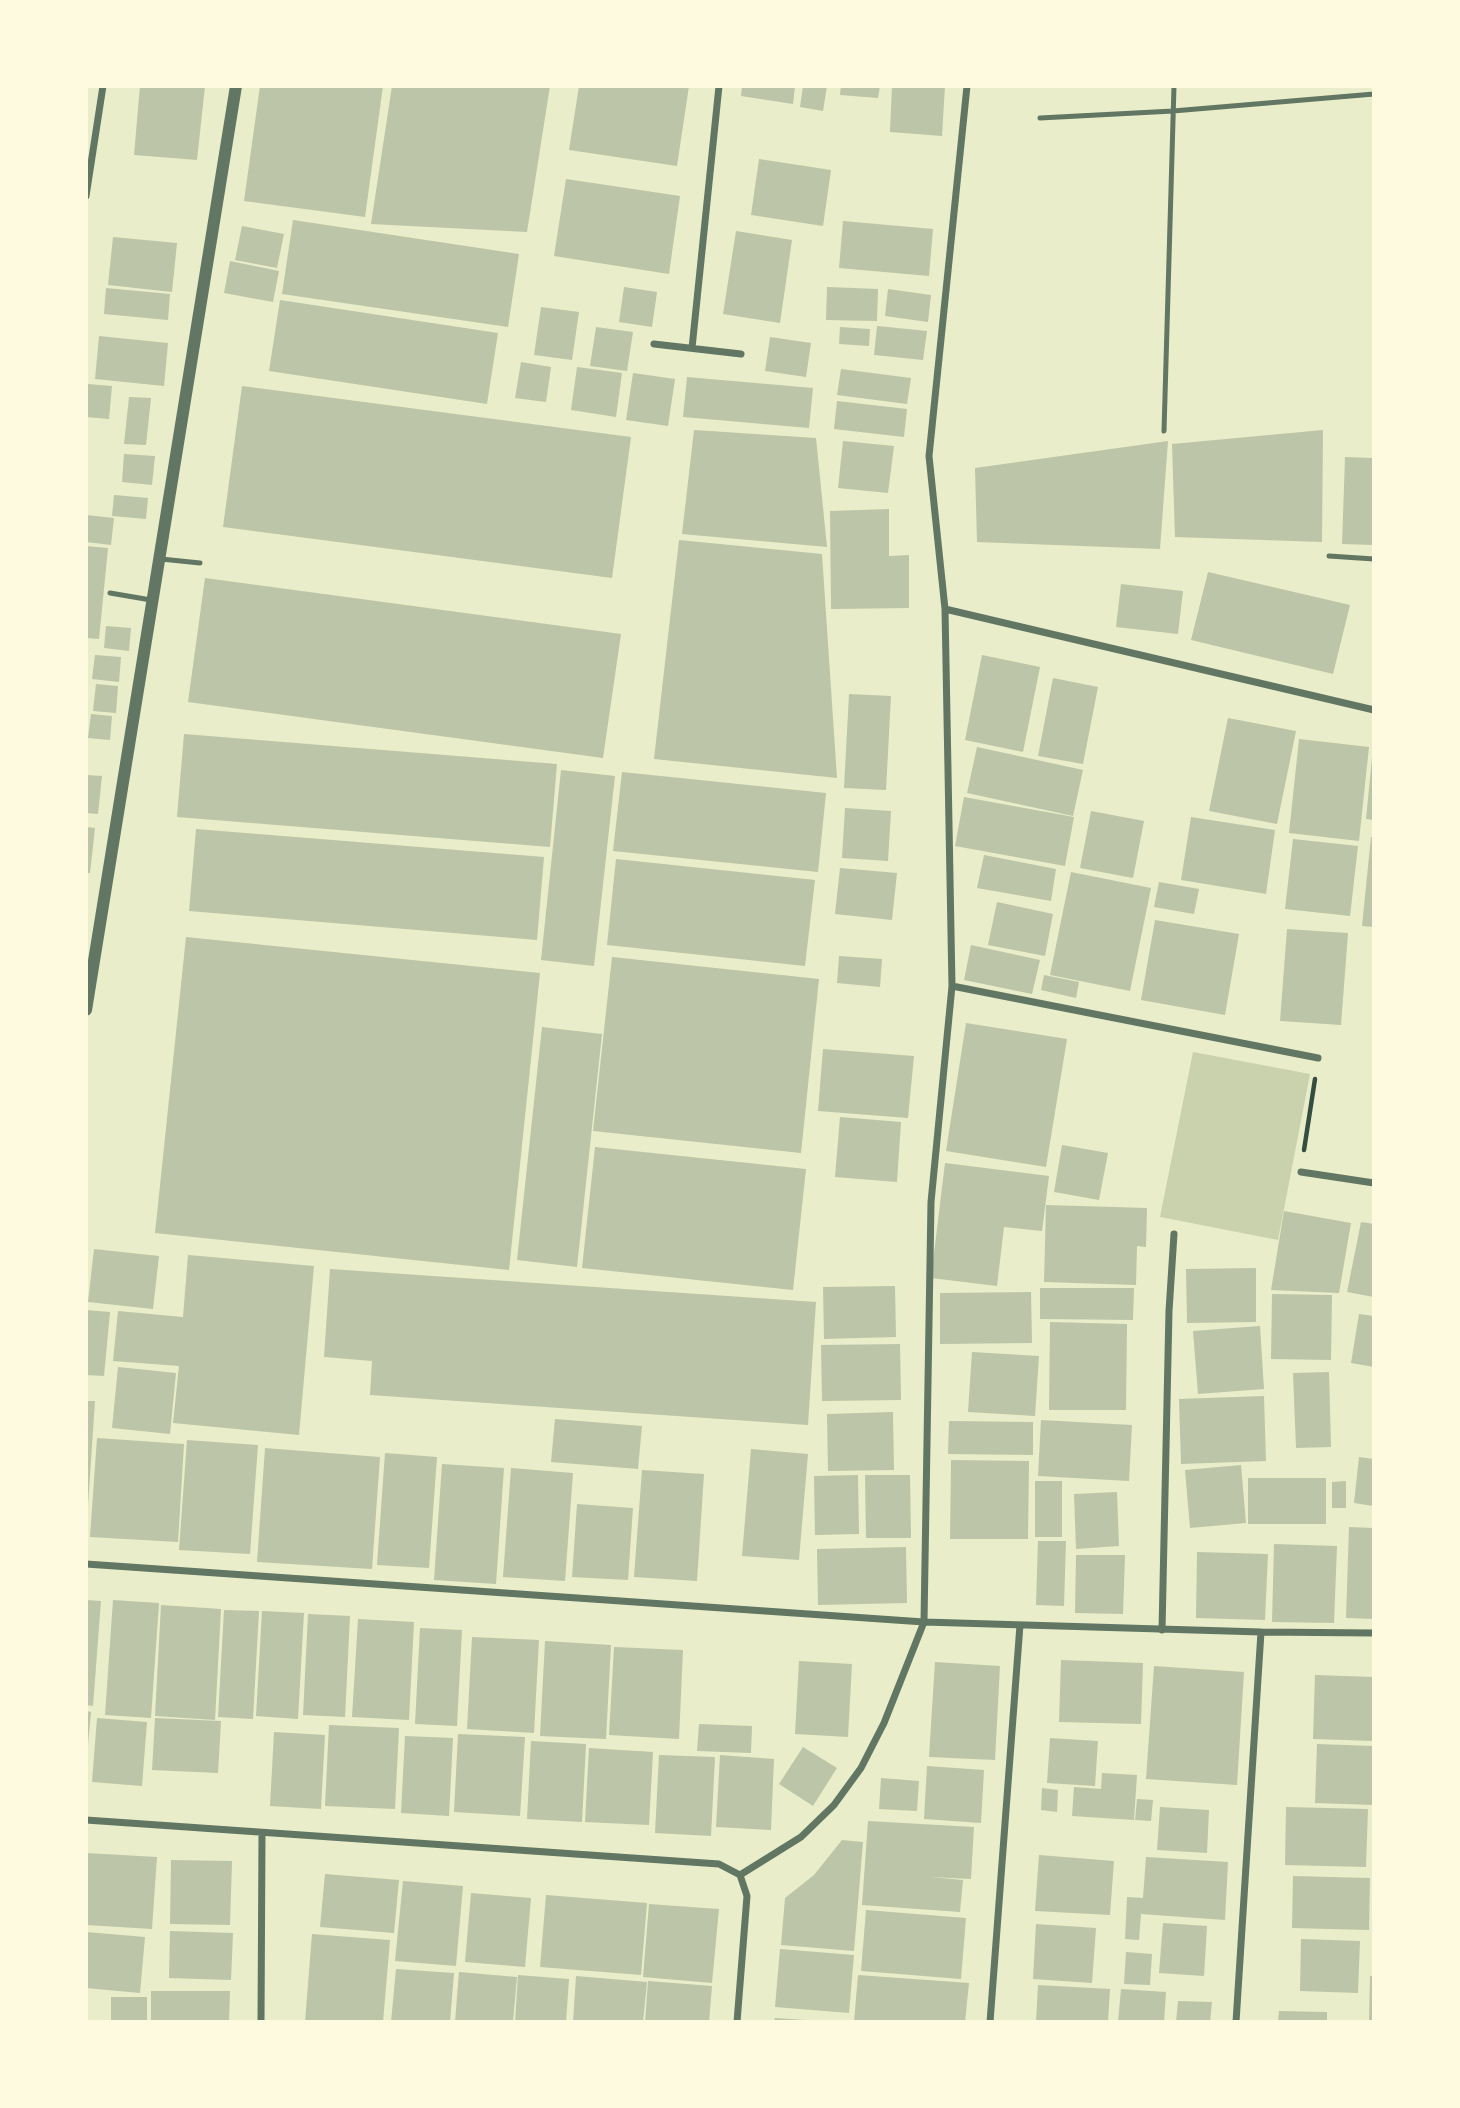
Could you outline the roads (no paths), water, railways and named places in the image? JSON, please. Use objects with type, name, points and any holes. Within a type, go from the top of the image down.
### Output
[{"type":"street","points":[[86,197],[103,86]]},
{"type":"street","points":[[86,1010],[236,86]]},
{"type":"street","points":[[692,348],[719,86]]},
{"type":"street","points":[[740,1875],[801,1837],[834,1805],[854,1777],[884,1723],[924,1622],[931,1202],[952,986],[945,609],[929,456],[967,86]]},
{"type":"street","points":[[654,344],[741,354]]},
{"type":"street","points":[[945,609],[1374,710]]},
{"type":"street","points":[[952,986],[1318,1058]]},
{"type":"street","points":[[1301,1172],[1374,1183]]},
{"type":"street","points":[[1162,1630],[1169,1311],[1174,1234]]},
{"type":"street","points":[[86,1564],[924,1622],[1162,1630],[1374,1633]]},
{"type":"street","points":[[990,2022],[1020,1625]]},
{"type":"street","points":[[1236,2022],[1262,1632]]},
{"type":"street","points":[[86,1820],[719,1864],[740,1875],[747,1896],[737,2022]]},
{"type":"street","points":[[261,2022],[262,1833]]},
{"type":"lane","points":[[1164,431],[1174,86]]},
{"type":"lane","points":[[1040,118],[1173,111],[1374,94]]},
{"type":"lane","points":[[1329,556],[1374,559]]},
{"type":"lane","points":[[159,559],[200,563]]},
{"type":"lane","points":[[110,593],[151,600]]}]
